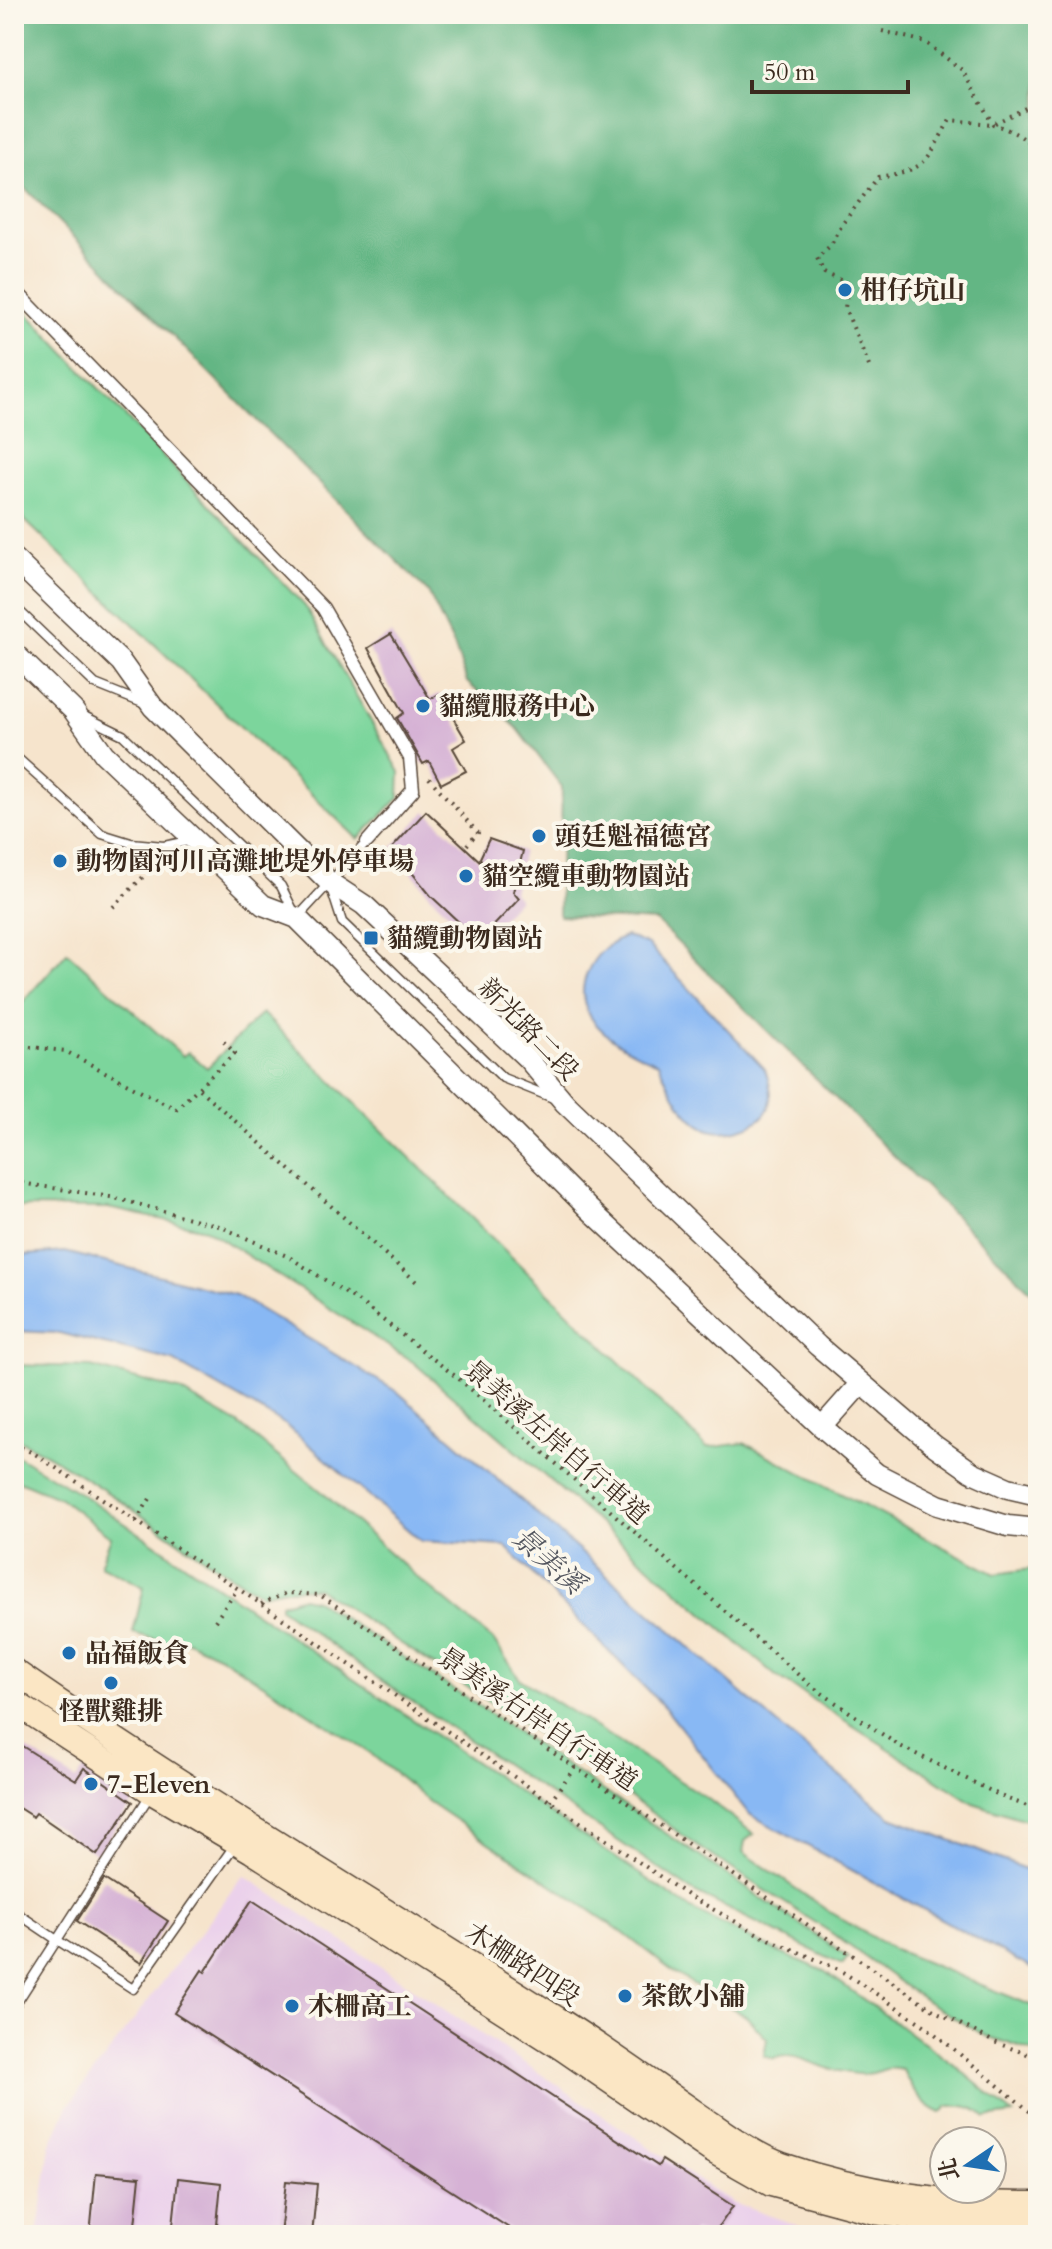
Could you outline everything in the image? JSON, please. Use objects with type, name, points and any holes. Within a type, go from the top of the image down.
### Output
[{"type":"main road","name":"木柵路四段","points":[[14,1671],[242,1833],[711,2150],[771,2184],[875,2212],[977,2226],[1038,2226]]},
{"type":"main road","name":"木柵路四段","points":[[16,1707],[152,1792],[242,1833],[548,2013],[722,2131],[779,2164],[879,2190],[979,2204],[1038,2204]]},
{"type":"street","points":[[14,289],[323,608],[410,758],[413,790],[367,842]]},
{"type":"street","name":"新光路二段","points":[[14,559],[121,662],[153,707],[329,882],[364,905],[528,1059],[565,1103],[818,1346],[935,1446],[972,1472],[1008,1488],[1038,1495]]},
{"type":"street","points":[[14,653],[73,710],[104,754],[263,905],[297,918],[589,1209],[822,1427],[877,1474],[938,1505],[1008,1526],[1038,1529]]},
{"type":"street","points":[[822,1427],[861,1383]]},
{"type":"lane","points":[[14,606],[95,684],[153,707]]},
{"type":"lane","points":[[73,710],[123,735],[281,886],[297,918],[367,842]]},
{"type":"lane","points":[[14,755],[102,834],[131,843],[164,846],[194,840]]},
{"type":"lane","points":[[329,882],[342,922],[503,1078],[565,1103]]},
{"type":"lane","points":[[14,2007],[152,1792]]},
{"type":"lane","points":[[14,1911],[133,1989],[242,1833]]},
{"type":"path","points":[[882,31],[925,42],[962,70],[993,124]]},
{"type":"path","points":[[993,124],[1038,102]]},
{"type":"path","points":[[869,366],[845,308],[848,283],[824,273],[817,258],[831,245],[843,223],[878,177],[905,173],[924,165],[950,120],[993,124],[1013,131],[1033,145],[1038,153]]},
{"type":"path","points":[[410,758],[478,833],[465,847]]},
{"type":"path","points":[[113,907],[169,852]]},
{"type":"path","points":[[14,1045],[65,1051],[176,1109],[235,1053],[220,1038]]},
{"type":"path","points":[[199,1089],[420,1285]]},
{"type":"path","name":"景美溪左岸自行車道","points":[[14,1182],[111,1197],[219,1226],[289,1257],[361,1303],[459,1379],[810,1685],[898,1745],[1005,1798],[1038,1810]]},
{"type":"path","points":[[14,1444],[35,1454],[261,1604],[687,1895],[762,1936],[838,1969],[924,2025],[1038,2118]]},
{"type":"path","points":[[136,1521],[153,1494]]},
{"type":"path","points":[[215,1621],[238,1589]]},
{"type":"path","name":"景美溪右岸自行車道","points":[[261,1604],[287,1593],[320,1595],[932,2009],[982,2036],[1038,2058]]},
{"type":"path","points":[[550,1801],[576,1766]]},
{"type":"shaded area","name":"木柵高工","points":[[244,1875],[733,2203],[826,2235],[38,2235],[50,2146],[68,2106]]},
{"type":"green space","points":[[14,14],[1038,14],[1038,1298],[656,921],[559,916],[562,787],[517,728],[467,682],[454,645],[428,592],[14,177]]},
{"type":"green space","points":[[14,299],[305,606],[400,772],[399,798],[358,839],[14,510]]},
{"type":"green space","points":[[67,952],[183,1056],[188,1052],[207,1068],[262,1013],[707,1448],[744,1443],[995,1574],[1038,1568],[1038,1824],[973,1803],[776,1676],[413,1362],[206,1229],[108,1208],[14,1207],[14,1012]]},
{"type":"green space","points":[[14,1365],[91,1367],[178,1390],[238,1424],[322,1492],[493,1640],[520,1679],[708,1799],[754,1834],[745,1841],[743,1852],[831,1913],[893,1949],[1038,2008],[1038,2053],[986,2036],[926,2001],[830,1932],[700,1848],[597,1773],[317,1588],[285,1589],[261,1594],[77,1473],[14,1437]]},
{"type":"green space","points":[[14,1454],[86,1497],[691,1909],[824,1971],[953,2064],[1013,2114],[986,2118],[969,2107],[959,2106],[948,2106],[941,2113],[918,2096],[903,2070],[891,2068],[855,2074],[797,2057],[774,2059],[764,2056],[767,2039],[747,2017],[675,1973],[618,1929],[429,1802],[370,1753],[220,1656],[183,1639],[166,1642],[133,1633],[144,1587],[100,1565],[111,1537],[60,1498],[14,1479]]},
{"type":"green space","points":[[302,1597],[315,1600],[467,1698],[848,1957],[842,1965],[692,1891],[367,1671],[280,1608],[280,1604]]},
{"type":"water","points":[[626,936],[648,945],[765,1069],[771,1101],[767,1111],[756,1122],[721,1132],[697,1123],[683,1108],[658,1063],[614,1040],[591,1018],[583,990],[587,973],[603,950]]},
{"type":"water","name":"景美溪","points":[[65,1252],[236,1295],[399,1393],[792,1737],[891,1817],[1038,1874],[1038,1972],[749,1814],[665,1708],[505,1546],[421,1541],[286,1425],[173,1361],[59,1333],[14,1331],[14,1256]]},
{"type":"building","name":"貓纜服務中心","points":[[391,634],[430,699],[439,694],[466,740],[453,748],[466,771],[441,784],[429,761],[423,764],[397,718],[404,713],[368,648]]},
{"type":"building","name":"貓空纜車動物園站","points":[[426,811],[484,865],[480,858],[489,839],[523,851],[513,892],[519,899],[486,934],[484,931],[477,939],[431,896],[392,848]]},
{"type":"building","points":[[14,1741],[76,1780],[84,1768],[133,1802],[97,1855],[36,1813],[33,1817],[14,1805]]},
{"type":"building","points":[[104,1879],[168,1921],[141,1963],[77,1921]]},
{"type":"building","points":[[252,1900],[658,2166],[662,2160],[733,2206],[713,2235],[694,2229],[691,2235],[520,2235],[174,2013]]},
{"type":"building","points":[[96,2173],[140,2177],[134,2235],[90,2235]]},
{"type":"building","points":[[178,2178],[221,2183],[216,2235],[172,2235]]},
{"type":"building","points":[[286,2181],[317,2184],[312,2235],[280,2235]]},
{"type":"place","name":"柑仔坑山","points":[[845,290]]},
{"type":"place","name":"貓纜服務中心","points":[[423,706]]},
{"type":"place","name":"頭廷魁福德宮","points":[[539,836]]},
{"type":"place","name":"動物園河川高灘地堤外停車場","points":[[60,861]]},
{"type":"place","name":"貓空纜車動物園站","points":[[466,876]]},
{"type":"place","name":"貓纜動物園站","points":[[371,938]]},
{"type":"place","name":"品福飯食","points":[[69,1653]]},
{"type":"place","name":"怪獸雞排","points":[[111,1683]]},
{"type":"place","name":"7-Eleven","points":[[91,1784]]},
{"type":"place","name":"茶飲小舖","points":[[625,1996]]},
{"type":"place","name":"木柵高工","points":[[292,2006]]}]
